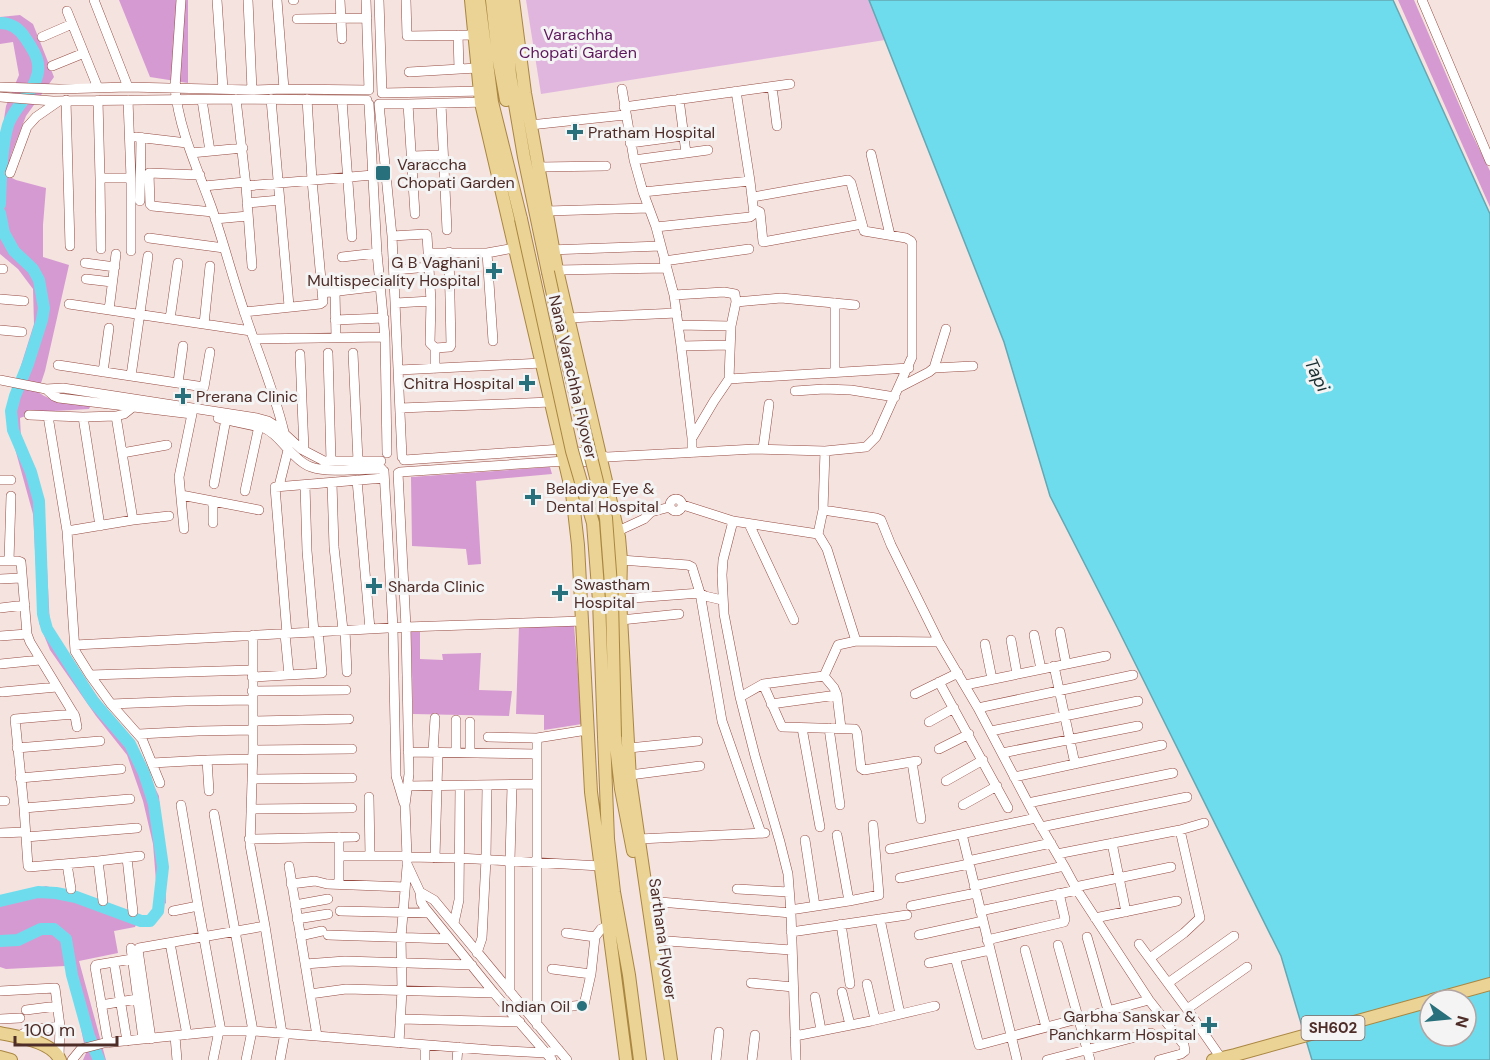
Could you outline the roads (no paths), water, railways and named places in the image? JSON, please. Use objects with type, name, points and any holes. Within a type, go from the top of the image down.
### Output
[{"type":"main road","points":[[471,0],[477,68],[502,147],[514,248],[564,455],[574,509],[591,792],[626,1060]]},
{"type":"main road","points":[[479,0],[486,97],[506,188]]},
{"type":"main road","points":[[484,0],[496,84],[506,133],[502,147]]},
{"type":"main road","points":[[492,0],[498,56],[513,140],[524,157]]},
{"type":"main road","points":[[504,0],[510,75],[524,157],[549,250]]},
{"type":"main road","points":[[513,0],[525,93],[547,211],[549,250]]},
{"type":"main road","name":"Nana Varachha Flyover","points":[[506,188],[521,219],[572,451],[593,523],[610,737],[621,789]]},
{"type":"main road","name":"Nana Varachha Flyover","points":[[549,250],[569,369],[606,518],[612,599],[610,737],[605,755],[608,839]]},
{"type":"main road","points":[[553,271],[568,318],[618,531],[630,775],[671,1060]]},
{"type":"main road","points":[[591,792],[605,755]]},
{"type":"main road","points":[[621,789],[634,807]]},
{"type":"main road","name":"Sarthana Flyover","points":[[621,789],[652,969],[663,1060]]},
{"type":"main road","points":[[627,824],[634,807]]},
{"type":"main road","points":[[595,822],[608,839],[640,1060]]},
{"type":"main road","name":"SH602","points":[[1475,988],[1490,984]]},
{"type":"main road","name":"SH602","points":[[1240,1058],[1418,1004]]},
{"type":"main road","name":"SH602","points":[[1217,1059],[1240,1058],[1418,1011]]},
{"type":"main road","points":[[0,1033],[35,1041],[50,1049],[59,1058]]},
{"type":"main road","points":[[0,1057],[11,1060]]},
{"type":"street","points":[[94,0],[128,87]]},
{"type":"street","points":[[181,0],[176,100],[187,143],[214,215],[244,312],[279,410],[284,432]]},
{"type":"street","points":[[217,0],[222,89]]},
{"type":"street","points":[[248,0],[252,90]]},
{"type":"street","points":[[277,0],[284,89]]},
{"type":"street","points":[[340,0],[342,39]]},
{"type":"street","points":[[366,0],[369,90],[366,96],[384,318],[387,453]]},
{"type":"street","points":[[379,0],[382,93],[380,104],[392,236],[404,466],[399,472],[406,627],[409,774],[405,805],[407,859],[401,937],[402,990],[399,1043]]},
{"type":"street","points":[[406,0],[407,36],[474,35]]},
{"type":"street","points":[[1422,0],[1490,161]]},
{"type":"street","points":[[67,11],[98,88]]},
{"type":"street","points":[[297,19],[367,18]]},
{"type":"street","points":[[42,38],[72,24]]},
{"type":"street","points":[[458,35],[459,69]]},
{"type":"street","points":[[52,66],[84,53]]},
{"type":"street","points":[[409,72],[477,68]]},
{"type":"street","points":[[530,124],[625,111],[679,99],[790,84]]},
{"type":"street","points":[[0,87],[252,90],[369,90],[375,88],[382,93],[486,97]]},
{"type":"street","points":[[772,87],[777,126]]},
{"type":"street","points":[[622,89],[634,160],[656,227],[674,295],[692,453]]},
{"type":"street","points":[[656,227],[750,217],[754,214],[736,91]]},
{"type":"street","points":[[0,97],[60,101],[307,99],[368,102],[374,105],[441,104],[486,97]]},
{"type":"street","points":[[236,99],[243,148],[252,266]]},
{"type":"street","points":[[272,99],[290,306]]},
{"type":"street","points":[[244,312],[320,304],[323,301],[307,99]]},
{"type":"street","points":[[679,99],[686,153]]},
{"type":"street","points":[[98,100],[101,249]]},
{"type":"street","points":[[128,100],[131,251]]},
{"type":"street","points":[[202,100],[210,151]]},
{"type":"street","points":[[342,100],[352,237]]},
{"type":"street","points":[[10,173],[27,127],[36,117],[60,101]]},
{"type":"street","points":[[60,101],[70,246]]},
{"type":"street","points":[[408,104],[415,214]]},
{"type":"street","points":[[441,104],[447,230]]},
{"type":"street","points":[[129,136],[187,143]]},
{"type":"street","points":[[630,143],[683,136]]},
{"type":"street","points":[[140,201],[141,137]]},
{"type":"street","points":[[191,153],[243,148]]},
{"type":"street","points":[[634,160],[708,150]]},
{"type":"street","points":[[412,156],[443,154]]},
{"type":"street","points":[[871,154],[890,235]]},
{"type":"street","points":[[539,167],[606,166]]},
{"type":"street","points":[[200,175],[149,173],[151,205],[214,215],[248,216]]},
{"type":"street","points":[[204,186],[279,184],[373,175]]},
{"type":"street","points":[[100,178],[131,178]]},
{"type":"street","points":[[405,805],[396,776],[393,628],[383,456],[395,452],[403,458],[564,455],[602,458],[649,453],[763,449],[825,451],[866,447],[876,437],[909,368],[913,353],[912,243],[906,238],[866,232],[851,183],[848,180],[753,197]]},
{"type":"street","points":[[643,192],[750,181]]},
{"type":"street","points":[[248,203],[280,200]]},
{"type":"street","points":[[547,211],[648,208]]},
{"type":"street","points":[[754,209],[760,212],[763,242],[862,224]]},
{"type":"street","points":[[392,236],[427,235],[431,301],[430,343],[435,348],[435,369]]},
{"type":"street","points":[[149,238],[224,248]]},
{"type":"street","points":[[549,250],[661,246]]},
{"type":"street","points":[[429,253],[487,253],[514,248]]},
{"type":"street","points":[[553,271],[665,265],[749,249]]},
{"type":"street","points":[[435,348],[452,345],[449,252]]},
{"type":"street","points":[[342,257],[377,253]]},
{"type":"street","points":[[487,253],[493,341]]},
{"type":"street","points":[[109,310],[116,254]]},
{"type":"street","points":[[131,376],[148,256]]},
{"type":"street","points":[[171,319],[178,262]]},
{"type":"street","points":[[85,263],[115,267]]},
{"type":"street","points":[[204,324],[210,266]]},
{"type":"street","points":[[394,270],[429,267]]},
{"type":"street","points":[[86,279],[112,282]]},
{"type":"street","points":[[322,293],[381,286]]},
{"type":"street","points":[[334,291],[336,338]]},
{"type":"street","points":[[674,295],[724,292],[735,294],[736,302],[730,326],[729,379],[692,438]]},
{"type":"street","points":[[736,302],[781,298],[855,305]]},
{"type":"street","points":[[0,299],[24,301]]},
{"type":"street","points":[[396,303],[431,301]]},
{"type":"street","points":[[835,372],[836,303]]},
{"type":"street","points":[[69,304],[204,324],[253,335],[385,337]]},
{"type":"street","points":[[568,318],[677,313]]},
{"type":"street","points":[[335,320],[384,318]]},
{"type":"street","points":[[678,325],[730,326]]},
{"type":"street","points":[[103,372],[109,328]]},
{"type":"street","points":[[900,387],[934,368],[946,328]]},
{"type":"street","points":[[0,330],[22,332]]},
{"type":"street","points":[[681,346],[730,345]]},
{"type":"street","points":[[178,383],[183,346]]},
{"type":"street","points":[[58,365],[205,386],[210,352]]},
{"type":"street","points":[[328,353],[331,461]]},
{"type":"street","points":[[353,353],[358,461]]},
{"type":"street","points":[[300,354],[304,450]]},
{"type":"street","points":[[399,370],[542,363]]},
{"type":"street","points":[[934,368],[973,366]]},
{"type":"street","points":[[729,379],[909,368]]},
{"type":"street","points":[[4,381],[43,389],[60,387],[256,417],[268,421],[284,432],[301,449],[324,460],[358,461],[391,475],[399,472],[564,455]]},
{"type":"street","points":[[43,389],[59,398],[192,414],[259,426],[270,430],[302,462],[316,469],[383,470]]},
{"type":"street","points":[[795,391],[851,390],[895,397]]},
{"type":"street","points":[[400,408],[551,402]]},
{"type":"street","points":[[763,449],[769,404]]},
{"type":"street","points":[[29,415],[121,416],[134,406]]},
{"type":"street","points":[[184,529],[179,477],[192,414]]},
{"type":"street","points":[[48,416],[68,531],[75,653],[111,704],[144,741],[160,783]]},
{"type":"street","points":[[116,416],[133,520]]},
{"type":"street","points":[[83,417],[100,526]]},
{"type":"street","points":[[214,484],[226,419]]},
{"type":"street","points":[[244,491],[259,426]]},
{"type":"street","points":[[122,453],[167,445]]},
{"type":"street","points":[[279,486],[288,450]]},
{"type":"street","points":[[825,451],[823,510],[818,534],[827,549],[856,641]]},
{"type":"street","points":[[289,675],[274,489],[279,486],[357,480],[383,470]]},
{"type":"street","points":[[0,480],[11,480]]},
{"type":"street","points":[[357,480],[370,629]]},
{"type":"street","points":[[332,483],[334,547],[347,672]]},
{"type":"street","points":[[90,675],[322,673],[307,551],[305,485]]},
{"type":"street","points":[[181,495],[259,510]]},
{"type":"street","points":[[11,496],[4,561],[21,562],[27,634],[40,660],[74,714],[76,727]]},
{"type":"street","points":[[577,530],[618,531],[644,519],[651,512],[670,507],[669,504],[676,498],[680,499],[683,505],[734,521],[818,534]]},
{"type":"street","points":[[213,501],[213,523]]},
{"type":"street","points":[[574,509],[642,509],[651,512]]},
{"type":"street","points":[[823,510],[881,520],[939,642],[991,731],[1038,823],[1095,918],[1149,1000],[1184,1045],[1185,1051],[1181,1054],[1159,1060]]},
{"type":"street","points":[[68,531],[169,516]]},
{"type":"street","points":[[734,521],[723,560],[722,600],[754,756],[788,874],[796,1060]]},
{"type":"street","points":[[749,524],[794,620]]},
{"type":"street","points":[[621,560],[690,565],[700,593],[722,722],[762,833]]},
{"type":"street","points":[[0,579],[21,578]]},
{"type":"street","points":[[620,599],[700,593],[722,600]]},
{"type":"street","points":[[0,608],[25,605]]},
{"type":"street","points":[[621,620],[679,614]]},
{"type":"street","points":[[75,645],[406,627],[582,621]]},
{"type":"street","points":[[1060,632],[1066,664]]},
{"type":"street","points":[[0,636],[27,634]]},
{"type":"street","points":[[1034,634],[1041,669]]},
{"type":"street","points":[[253,635],[252,779],[249,839],[283,1033],[280,1060]]},
{"type":"street","points":[[1011,640],[1017,674]]},
{"type":"street","points":[[824,676],[837,645],[856,641],[939,642]]},
{"type":"street","points":[[985,644],[992,679]]},
{"type":"street","points":[[965,685],[1106,656]]},
{"type":"street","points":[[0,664],[40,660]]},
{"type":"street","points":[[1054,666],[1075,764]]},
{"type":"street","points":[[915,694],[958,673]]},
{"type":"street","points":[[978,708],[1133,675]]},
{"type":"street","points":[[741,696],[763,684],[824,676]]},
{"type":"street","points":[[824,676],[837,695],[841,728]]},
{"type":"street","points":[[939,682],[1008,808]]},
{"type":"street","points":[[763,684],[782,726],[856,730],[861,768],[864,770],[915,761],[921,819]]},
{"type":"street","points":[[2,692],[57,687]]},
{"type":"street","points":[[111,704],[346,690]]},
{"type":"street","points":[[771,704],[837,695]]},
{"type":"street","points":[[991,731],[1138,700]]},
{"type":"street","points":[[928,722],[954,708]]},
{"type":"street","points":[[74,714],[15,718],[28,867],[140,856]]},
{"type":"street","points":[[435,718],[438,786],[435,858]]},
{"type":"street","points":[[139,734],[349,720]]},
{"type":"street","points":[[456,720],[456,752]]},
{"type":"street","points":[[470,722],[470,752]]},
{"type":"street","points":[[1002,753],[1138,726]]},
{"type":"street","points":[[802,728],[819,827]]},
{"type":"street","points":[[829,728],[840,805]]},
{"type":"street","points":[[488,737],[537,738],[587,730]]},
{"type":"street","points":[[939,749],[969,734]]},
{"type":"street","points":[[537,738],[537,1025]]},
{"type":"street","points":[[17,748],[100,741]]},
{"type":"street","points":[[629,748],[698,741]]},
{"type":"street","points":[[1014,777],[1162,745]]},
{"type":"street","points":[[152,763],[207,760],[252,754],[352,749]]},
{"type":"street","points":[[408,752],[536,754]]},
{"type":"street","points":[[207,760],[209,791]]},
{"type":"street","points":[[946,781],[983,760]]},
{"type":"street","points":[[630,775],[700,766]]},
{"type":"street","points":[[20,778],[121,769]]},
{"type":"street","points":[[1028,803],[1173,773]]},
{"type":"street","points":[[252,779],[352,778]]},
{"type":"street","points":[[408,786],[536,784]]},
{"type":"street","points":[[454,924],[459,900],[460,786]]},
{"type":"street","points":[[477,953],[482,938],[487,786]]},
{"type":"street","points":[[507,989],[512,786]]},
{"type":"street","points":[[963,805],[997,786]]},
{"type":"street","points":[[369,797],[370,856]]},
{"type":"street","points":[[890,849],[962,834],[1187,797]]},
{"type":"street","points":[[24,808],[130,799]]},
{"type":"street","points":[[182,805],[220,1031],[213,1060]]},
{"type":"street","points":[[250,809],[352,808]]},
{"type":"street","points":[[214,814],[252,1031],[246,1060]]},
{"type":"street","points":[[1057,854],[1180,830],[1204,823]]},
{"type":"street","points":[[648,901],[790,911],[879,895],[873,825]]},
{"type":"street","points":[[0,833],[25,835],[137,828]]},
{"type":"street","points":[[1150,958],[1200,918],[1180,830]]},
{"type":"street","points":[[639,839],[777,832]]},
{"type":"street","points":[[962,834],[1017,1060]]},
{"type":"street","points":[[837,835],[849,901]]},
{"type":"street","points":[[339,837],[339,884]]},
{"type":"street","points":[[249,839],[354,837]]},
{"type":"street","points":[[805,840],[815,906]]},
{"type":"street","points":[[900,879],[1051,843]]},
{"type":"street","points":[[1112,843],[1126,912]]},
{"type":"street","points":[[339,856],[486,859],[600,866]]},
{"type":"street","points":[[127,858],[133,912]]},
{"type":"street","points":[[407,859],[422,902],[429,913],[494,994],[549,1057]]},
{"type":"street","points":[[98,861],[103,901]]},
{"type":"street","points":[[68,864],[71,889]]},
{"type":"street","points":[[289,866],[317,1036]]},
{"type":"street","points":[[791,932],[880,919],[975,889],[1064,866]]},
{"type":"street","points":[[918,935],[1076,888],[1171,867]]},
{"type":"street","points":[[291,884],[315,881],[327,884],[405,887]]},
{"type":"street","points":[[737,889],[789,892]]},
{"type":"street","points":[[420,892],[434,900],[567,1060]]},
{"type":"street","points":[[987,940],[1064,922],[1059,893]]},
{"type":"street","points":[[295,905],[328,899]]},
{"type":"street","points":[[1095,918],[1177,901]]},
{"type":"street","points":[[173,910],[198,906]]},
{"type":"street","points":[[340,910],[429,913]]},
{"type":"street","points":[[297,919],[328,914]]},
{"type":"street","points":[[880,919],[900,1014]]},
{"type":"street","points":[[841,924],[850,984]]},
{"type":"street","points":[[147,1039],[139,947],[265,926]]},
{"type":"street","points":[[562,1006],[584,1005],[591,974],[595,937],[601,928],[608,926]]},
{"type":"street","points":[[300,936],[325,933],[450,939]]},
{"type":"street","points":[[566,933],[595,937]]},
{"type":"street","points":[[1168,983],[1234,936]]},
{"type":"street","points":[[1087,938],[1107,1010]]},
{"type":"street","points":[[654,940],[791,950]]},
{"type":"street","points":[[170,943],[187,1035]]},
{"type":"street","points":[[1139,944],[1187,1009],[1217,1059]]},
{"type":"street","points":[[1058,945],[1090,1060]]},
{"type":"street","points":[[131,948],[137,999],[147,1039]]},
{"type":"street","points":[[929,963],[990,950]]},
{"type":"street","points":[[1025,950],[1046,1027]]},
{"type":"street","points":[[956,957],[980,1045],[1149,1000]]},
{"type":"street","points":[[106,1043],[95,967],[132,960]]},
{"type":"street","points":[[305,964],[345,961],[472,965]]},
{"type":"street","points":[[114,962],[127,1041]]},
{"type":"street","points":[[1187,1009],[1247,967]]},
{"type":"street","points":[[552,969],[591,974]]},
{"type":"street","points":[[751,983],[793,987]]},
{"type":"street","points":[[867,984],[875,1019]]},
{"type":"street","points":[[0,990],[54,987],[56,989],[60,1026],[59,1058]]},
{"type":"street","points":[[310,994],[346,989],[494,994],[507,989]]},
{"type":"street","points":[[842,992],[850,1025]]},
{"type":"street","points":[[814,997],[821,1030]]},
{"type":"street","points":[[101,1005],[137,999]]},
{"type":"street","points":[[795,1036],[935,1005]]},
{"type":"street","points":[[26,1010],[57,1006]]},
{"type":"street","points":[[0,1019],[20,1018]]},
{"type":"street","points":[[401,1019],[520,1022]]},
{"type":"street","points":[[18,1037],[30,1030],[60,1026]]},
{"type":"street","points":[[72,1060],[81,1049],[106,1043],[220,1031],[283,1033],[458,1047],[490,1055],[549,1057],[559,1050]]},
{"type":"street","points":[[716,1060],[719,1032]]},
{"type":"street","points":[[1047,1060],[1151,1033]]},
{"type":"street","points":[[752,1060],[755,1035]]},
{"type":"street","points":[[175,1036],[177,1060]]},
{"type":"street","points":[[424,1060],[425,1045]]},
{"type":"street","points":[[457,1060],[458,1047]]},
{"type":"water","name":"Tapi","points":[[869,0],[1393,0],[1490,214],[1490,1060],[1312,1060],[1281,956],[1050,496],[1004,342]]},
{"type":"waterway","points":[[0,23],[12,25],[21,32],[35,54],[38,68],[33,86],[8,125],[3,154],[0,204]]},
{"type":"waterway","points":[[0,213],[4,233],[14,251],[33,269],[39,280],[44,308],[28,364],[11,411],[13,430],[31,472],[39,501],[43,614],[47,629],[93,701],[130,744],[144,773],[154,804],[163,867],[158,911],[150,921],[141,921],[76,897],[56,893],[38,892],[0,901]]},
{"type":"waterway","points":[[0,941],[18,940],[41,929],[54,929],[66,939],[72,975],[89,1036],[99,1060]]},
{"type":"place","name":"Pratham Hospital","points":[[575,132]]},
{"type":"place","name":"Varaccha Chopati Garden","points":[[383,173]]},
{"type":"place","name":"G B Vaghani Multispeciality Hospital","points":[[494,271]]},
{"type":"place","name":"Chitra Hospital","points":[[527,383]]},
{"type":"place","name":"Prerana Clinic","points":[[183,396]]},
{"type":"place","name":"Beladiya Eye & Dental Hospital","points":[[533,497]]},
{"type":"place","name":"Sharda Clinic","points":[[374,586]]},
{"type":"place","name":"Swastham Hospital","points":[[560,593]]},
{"type":"place","name":"Indian Oil","points":[[582,1006]]},
{"type":"place","name":"Garbha Sanskar & Panchkarm Hospital","points":[[1209,1025]]},
{"type":"park label","name":"Varachha Chopati Garden","points":[[578,43]]}]
